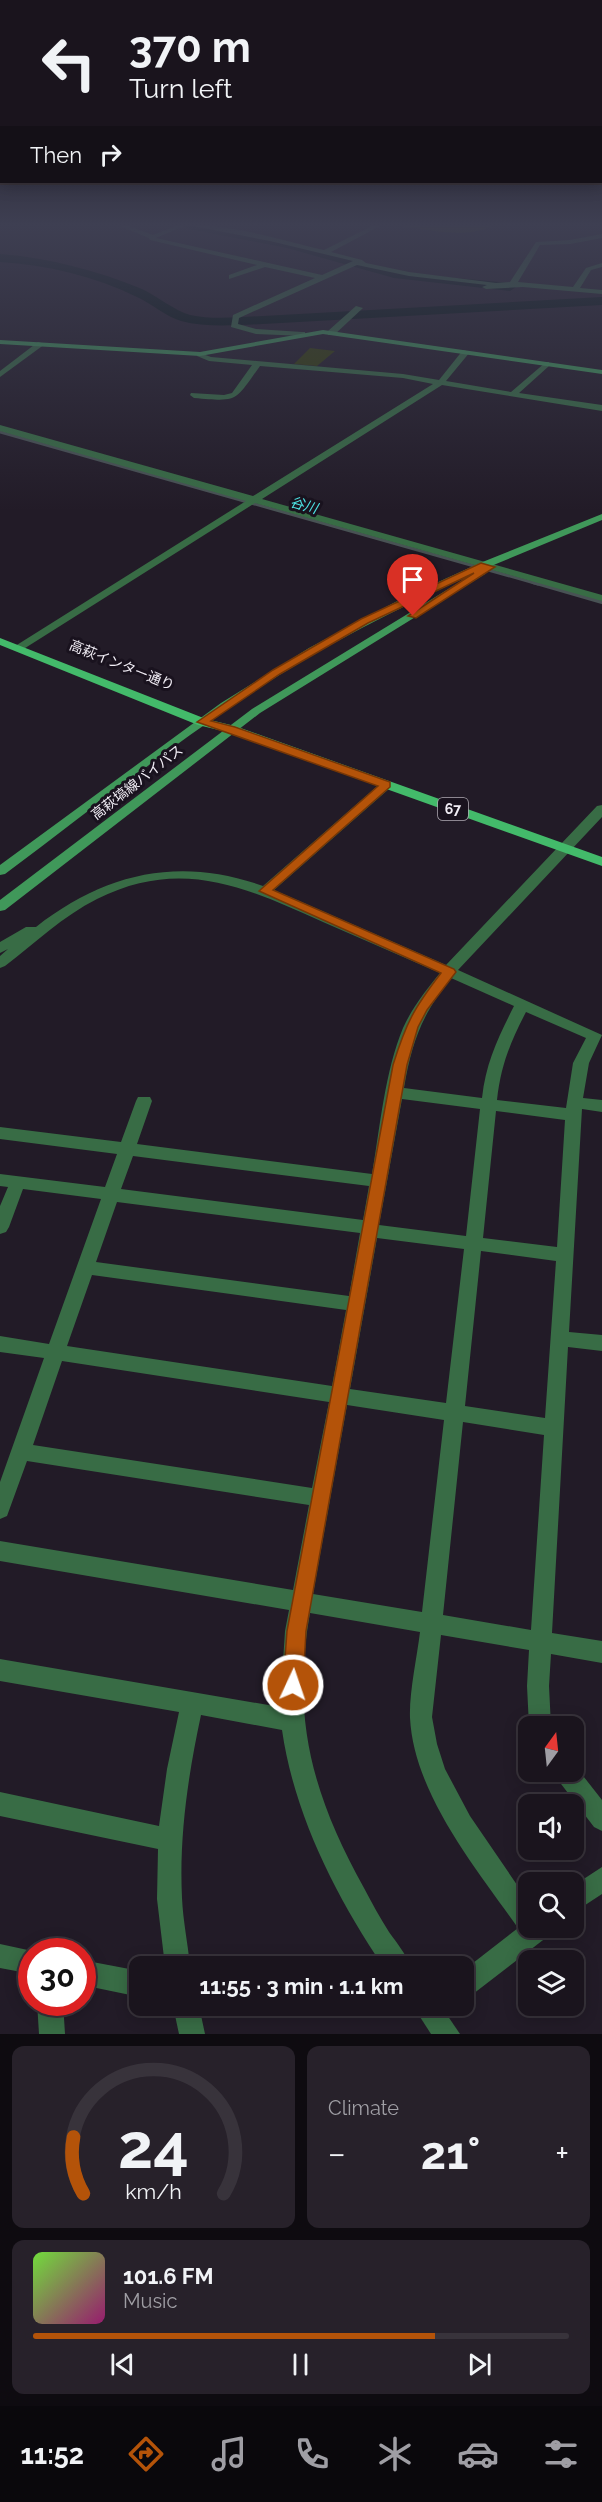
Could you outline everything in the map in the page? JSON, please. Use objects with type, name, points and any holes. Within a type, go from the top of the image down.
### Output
[{"type":"main road","points":[[0,342],[200,354],[302,334],[331,333],[602,372]]},
{"type":"main road","name":"高萩塙線バイパス","points":[[0,872],[206,719],[276,672],[405,601],[602,517]]},
{"type":"main road","name":"高萩塙線バイパス","points":[[0,907],[231,729],[304,680],[464,586],[487,566]]},
{"type":"main road","name":"高萩インター通り","points":[[0,632],[22,645],[231,729],[602,862]]},
{"type":"main road","name":"高萩インター通り","points":[[0,641],[22,645]]},
{"type":"street","points":[[235,321],[244,329],[302,334]]},
{"type":"street","points":[[331,333],[345,321]]},
{"type":"street","points":[[271,330],[278,334],[275,339]]},
{"type":"street","points":[[0,375],[41,344]]},
{"type":"street","points":[[22,645],[440,383],[466,352]]},
{"type":"street","points":[[200,354],[206,358],[257,364],[394,375],[602,408]]},
{"type":"street","points":[[194,395],[224,398],[235,396],[257,364]]},
{"type":"street","points":[[512,395],[546,364]]},
{"type":"street","points":[[0,428],[602,598]]},
{"type":"street","points":[[265,891],[386,785]]},
{"type":"street","points":[[390,1956],[374,1934],[333,1853],[301,1765],[292,1720],[293,1668],[302,1602],[400,1065],[411,1027],[421,1008],[449,972],[602,809]]},
{"type":"street","points":[[0,963],[40,932],[92,897],[126,882],[171,875],[196,874],[240,881],[265,891],[595,1036],[581,1063],[574,1109],[538,1716]]},
{"type":"street","points":[[0,948],[28,930],[40,932]]},
{"type":"street","points":[[518,1905],[453,1810],[433,1771],[426,1751],[421,1717],[492,1077],[500,1048],[523,1004]]},
{"type":"street","points":[[396,1093],[489,1104],[574,1109],[602,1106]]},
{"type":"street","points":[[0,1510],[144,1101]]},
{"type":"street","points":[[0,1133],[379,1181]]},
{"type":"street","points":[[0,1180],[565,1255]]},
{"type":"street","points":[[0,1227],[18,1182]]},
{"type":"street","points":[[85,1267],[356,1304]]},
{"type":"street","points":[[560,1338],[602,1343]]},
{"type":"street","points":[[0,1344],[554,1428]]},
{"type":"street","points":[[22,1452],[321,1498]]},
{"type":"street","points":[[0,1551],[602,1652]]},
{"type":"street","points":[[0,1670],[292,1720]]},
{"type":"street","points":[[176,1956],[170,1914],[170,1813],[179,1757],[192,1702]]},
{"type":"street","points":[[574,1782],[602,1819]]},
{"type":"street","points":[[0,1804],[169,1840]]},
{"type":"street","points":[[584,1893],[602,1879]]},
{"type":"street","points":[[474,1976],[520,1938]]},
{"type":"street","points":[[0,1956],[18,1959]]},
{"type":"street","points":[[96,1975],[129,1982]]},
{"type":"street","points":[[51,2016],[52,2034]]},
{"type":"street","points":[[188,2016],[192,2034]]},
{"type":"street","points":[[436,2016],[447,2034]]},
{"type":"green space","points":[[310,348],[335,351],[317,366],[294,364]]},
{"type":"waterway","points":[[206,321],[234,321]]},
{"type":"waterway","name":"谷川","points":[[0,432],[538,584]]},
{"type":"waterway","name":"谷川","points":[[533,582],[602,602]]},
{"type":"route","points":[[293,1685],[296,1631],[400,1065],[411,1027],[421,1008],[449,972],[265,891],[386,785],[231,729],[202,722],[276,672],[365,621],[484,565],[490,567],[464,586],[413,616]]}]
